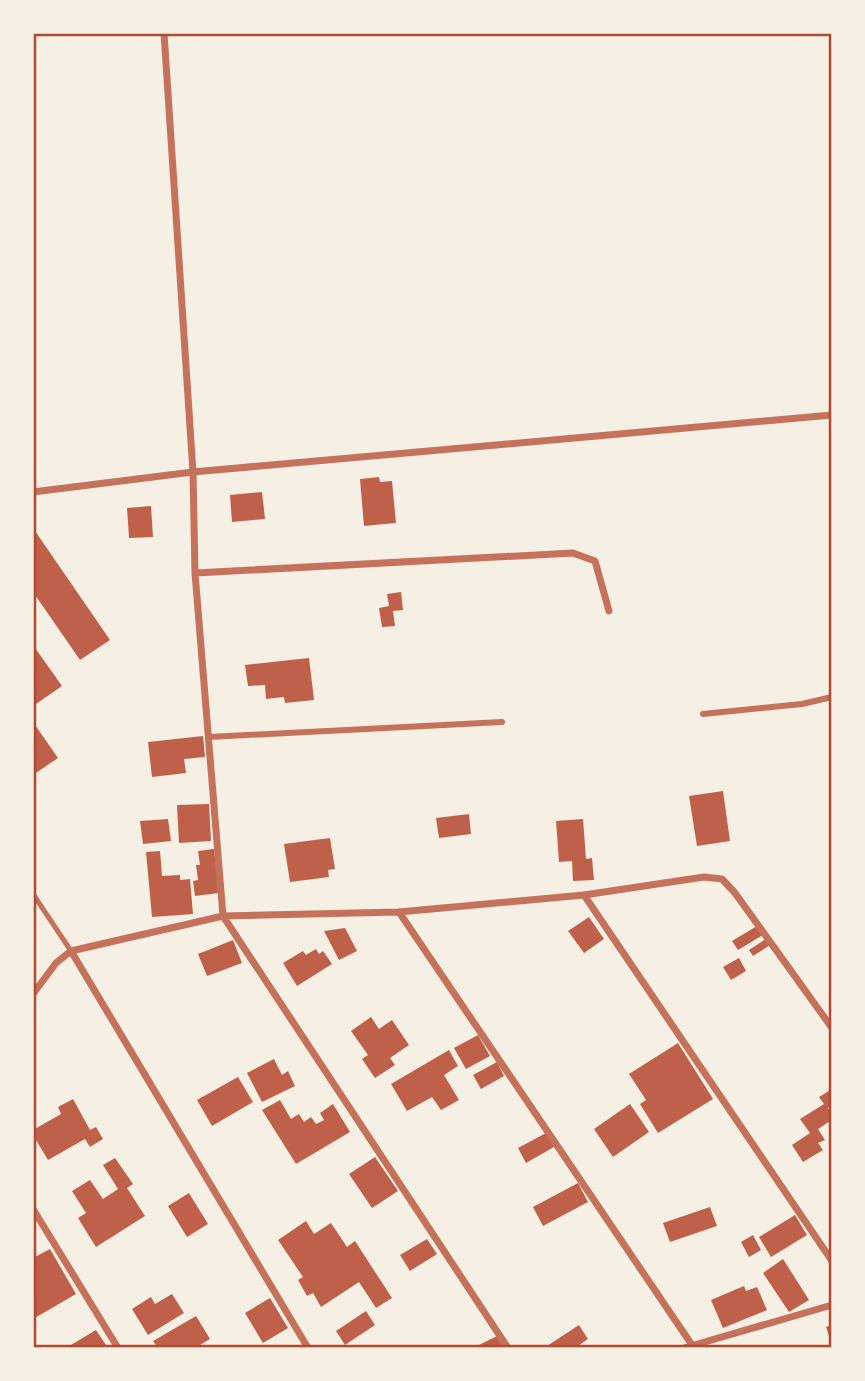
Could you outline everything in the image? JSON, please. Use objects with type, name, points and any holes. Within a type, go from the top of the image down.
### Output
[{"type":"street","points":[[164,33],[193,472],[195,573],[223,916],[508,1348]]},
{"type":"street","points":[[33,492],[193,472],[832,415]]},
{"type":"street","points":[[195,573],[573,553],[595,561],[609,611]]},
{"type":"street","points":[[703,714],[802,704],[832,697]]},
{"type":"street","points":[[209,737],[502,722]]},
{"type":"street","points":[[33,994],[56,963],[71,951],[223,916],[399,912],[584,895],[704,877],[722,879],[735,893],[832,1028]]},
{"type":"street","points":[[584,895],[832,1261]]},
{"type":"street","points":[[399,912],[690,1347],[832,1305]]},
{"type":"street","points":[[71,951],[308,1348]]},
{"type":"street","points":[[33,1209],[118,1348]]},
{"type":"lane","points":[[33,894],[71,951]]},
{"type":"building","points":[[379,477],[380,482],[392,481],[396,523],[364,526],[360,479]]},
{"type":"building","points":[[262,492],[265,519],[232,522],[230,495]]},
{"type":"building","points":[[151,506],[153,537],[129,538],[127,508]]},
{"type":"building","points":[[33,528],[110,640],[80,660],[33,592]]},
{"type":"building","points":[[401,592],[403,610],[393,611],[395,626],[382,627],[379,608],[389,606],[387,594]]},
{"type":"building","points":[[33,645],[62,686],[33,706]]},
{"type":"building","points":[[309,658],[314,700],[285,703],[284,697],[266,699],[265,685],[248,686],[245,665]]},
{"type":"building","points":[[33,722],[58,758],[33,775]]},
{"type":"building","points":[[203,736],[205,757],[184,759],[186,773],[152,777],[148,742]]},
{"type":"building","points":[[723,791],[730,841],[697,846],[689,796]]},
{"type":"building","points":[[209,804],[211,841],[179,843],[177,805]]},
{"type":"building","points":[[469,814],[471,834],[439,838],[436,818]]},
{"type":"building","points":[[168,819],[171,841],[143,844],[140,821]]},
{"type":"building","points":[[583,819],[586,859],[592,858],[594,880],[573,881],[572,861],[559,862],[556,821]]},
{"type":"building","points":[[330,838],[335,869],[328,870],[329,877],[290,882],[284,844]]},
{"type":"building","points":[[214,849],[219,893],[195,896],[193,881],[198,880],[198,851]]},
{"type":"building","points":[[160,851],[162,876],[180,875],[180,880],[190,879],[193,914],[152,917],[146,852]]},
{"type":"building","points":[[589,917],[604,939],[584,953],[568,931]]},
{"type":"building","points":[[757,926],[763,935],[738,950],[732,941]]},
{"type":"building","points":[[345,928],[357,951],[339,960],[324,931]]},
{"type":"building","points":[[766,939],[770,945],[753,956],[749,950]]},
{"type":"building","points":[[233,940],[242,963],[207,976],[198,954]]},
{"type":"building","points":[[316,949],[319,954],[323,951],[332,964],[297,986],[283,963],[303,951],[306,955]]},
{"type":"building","points":[[739,958],[746,971],[731,980],[723,967]]},
{"type":"building","points":[[371,1017],[379,1029],[392,1020],[409,1045],[390,1058],[395,1065],[375,1078],[362,1059],[368,1055],[351,1031]]},
{"type":"building","points":[[478,1035],[490,1056],[466,1069],[454,1048]]},
{"type":"building","points":[[678,1043],[713,1099],[658,1133],[640,1104],[646,1100],[629,1074]]},
{"type":"building","points":[[449,1050],[458,1066],[444,1075],[459,1100],[441,1110],[432,1097],[407,1111],[391,1084]]},
{"type":"building","points":[[274,1059],[282,1075],[288,1071],[295,1086],[262,1102],[247,1073]]},
{"type":"building","points":[[497,1062],[504,1076],[481,1089],[473,1075]]},
{"type":"building","points":[[238,1077],[253,1102],[212,1126],[197,1100]]},
{"type":"building","points":[[832,1089],[832,1106],[828,1108],[832,1120],[818,1129],[825,1140],[818,1143],[823,1150],[803,1162],[792,1145],[810,1133],[800,1119],[824,1104],[819,1097]]},
{"type":"building","points":[[73,1099],[90,1130],[96,1127],[103,1139],[90,1147],[85,1139],[48,1160],[33,1135],[33,1130],[61,1114],[58,1107]]},
{"type":"building","points":[[280,1100],[291,1119],[299,1114],[304,1122],[311,1117],[316,1124],[324,1120],[320,1113],[333,1104],[350,1132],[296,1164],[262,1110]]},
{"type":"building","points":[[630,1104],[649,1132],[613,1157],[594,1129]]},
{"type":"building","points":[[546,1133],[554,1147],[526,1163],[518,1148]]},
{"type":"building","points":[[375,1157],[398,1191],[372,1208],[349,1174]]},
{"type":"building","points":[[115,1158],[133,1184],[127,1188],[145,1216],[96,1247],[78,1218],[86,1213],[72,1191],[90,1180],[103,1199],[118,1189],[103,1165]]},
{"type":"building","points":[[578,1183],[588,1202],[543,1226],[533,1207]]},
{"type":"building","points":[[189,1193],[208,1224],[187,1237],[168,1206]]},
{"type":"building","points":[[710,1207],[717,1226],[670,1242],[663,1223]]},
{"type":"building","points":[[795,1215],[807,1235],[771,1257],[759,1237]]},
{"type":"building","points":[[306,1221],[314,1234],[331,1223],[347,1247],[355,1241],[392,1298],[376,1308],[359,1282],[321,1307],[313,1293],[307,1296],[298,1280],[303,1277],[278,1240]]},
{"type":"building","points":[[753,1235],[761,1250],[749,1257],[741,1242]]},
{"type":"building","points":[[427,1239],[437,1254],[410,1271],[400,1255]]},
{"type":"building","points":[[50,1249],[76,1294],[33,1319],[33,1258]]},
{"type":"building","points":[[783,1259],[809,1300],[789,1312],[763,1273]]},
{"type":"building","points":[[744,1286],[746,1291],[757,1287],[767,1310],[723,1328],[711,1300]]},
{"type":"building","points":[[172,1294],[184,1313],[148,1335],[132,1309],[151,1297],[155,1304]]},
{"type":"building","points":[[270,1298],[288,1328],[263,1343],[245,1313]]},
{"type":"building","points":[[366,1311],[375,1325],[345,1345],[336,1331]]},
{"type":"building","points":[[196,1316],[210,1339],[195,1348],[158,1348],[153,1341]]},
{"type":"building","points":[[579,1325],[588,1339],[575,1348],[544,1348]]},
{"type":"building","points":[[832,1325],[832,1341],[831,1342],[826,1327]]},
{"type":"building","points":[[96,1330],[108,1348],[66,1348]]},
{"type":"building","points":[[499,1335],[505,1348],[473,1348]]}]
